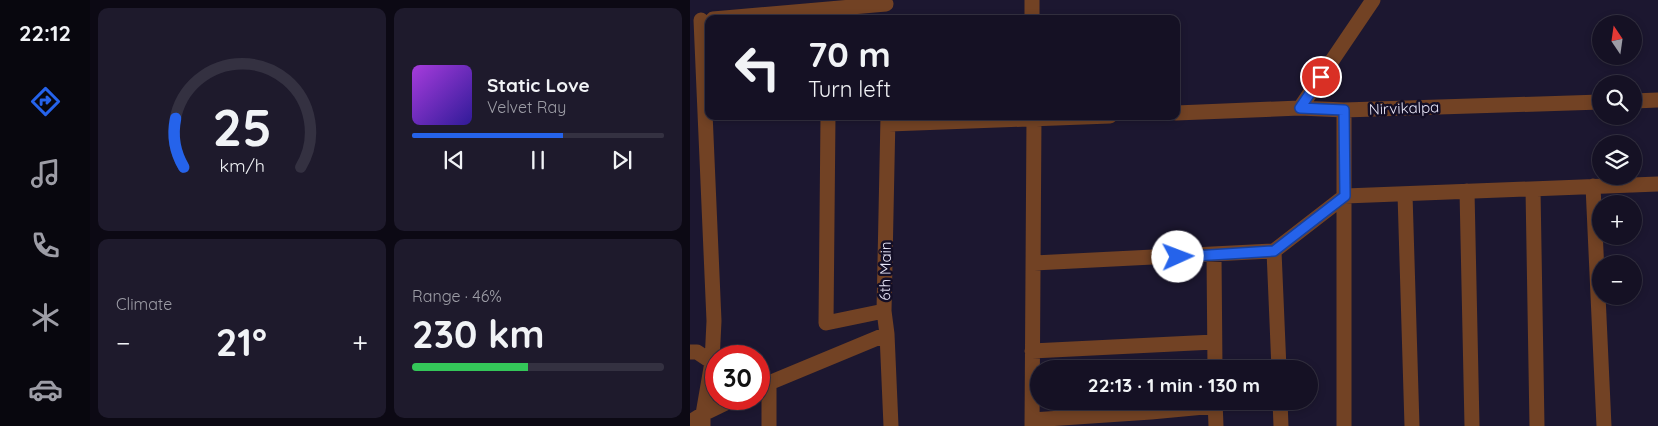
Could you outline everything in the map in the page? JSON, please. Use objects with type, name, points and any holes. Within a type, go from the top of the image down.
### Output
[{"type":"street","points":[[1032,0],[1032,15]]},
{"type":"street","points":[[1300,108],[1373,0]]},
{"type":"street","points":[[723,15],[764,7],[830,14],[886,8]]},
{"type":"street","points":[[703,19],[705,74]]},
{"type":"street","points":[[1642,101],[1658,100]]},
{"type":"street","name":"Nirvikalpa","points":[[1180,113],[1300,108],[1344,110],[1592,102]]},
{"type":"street","points":[[1344,110],[1344,426]]},
{"type":"street","points":[[707,120],[714,321],[713,345]]},
{"type":"street","points":[[828,120],[826,323],[884,311]]},
{"type":"street","name":"6th Main","points":[[889,120],[884,311],[887,334],[891,426]]},
{"type":"street","points":[[1034,120],[1032,423],[1150,419],[1189,410]]},
{"type":"street","points":[[1034,263],[1274,251],[1345,196],[1658,184]]},
{"type":"street","points":[[1593,186],[1604,426]]},
{"type":"street","points":[[1533,189],[1538,426]]},
{"type":"street","points":[[1467,191],[1472,426]]},
{"type":"street","points":[[1405,194],[1412,426]]},
{"type":"street","points":[[1274,251],[1279,360]]},
{"type":"street","points":[[1214,255],[1215,360]]},
{"type":"street","points":[[770,382],[887,334]]},
{"type":"street","points":[[1032,350],[1214,342]]},
{"type":"street","points":[[690,352],[697,352],[705,357]]},
{"type":"street","points":[[698,421],[705,392]]},
{"type":"street","points":[[698,421],[716,410]]},
{"type":"street","points":[[767,410],[769,426]]},
{"type":"street","points":[[1215,410],[1216,426]]},
{"type":"street","points":[[1280,410],[1281,426]]},
{"type":"route","points":[[1178,257],[1274,251],[1345,196],[1344,110],[1300,108],[1321,77]]}]
